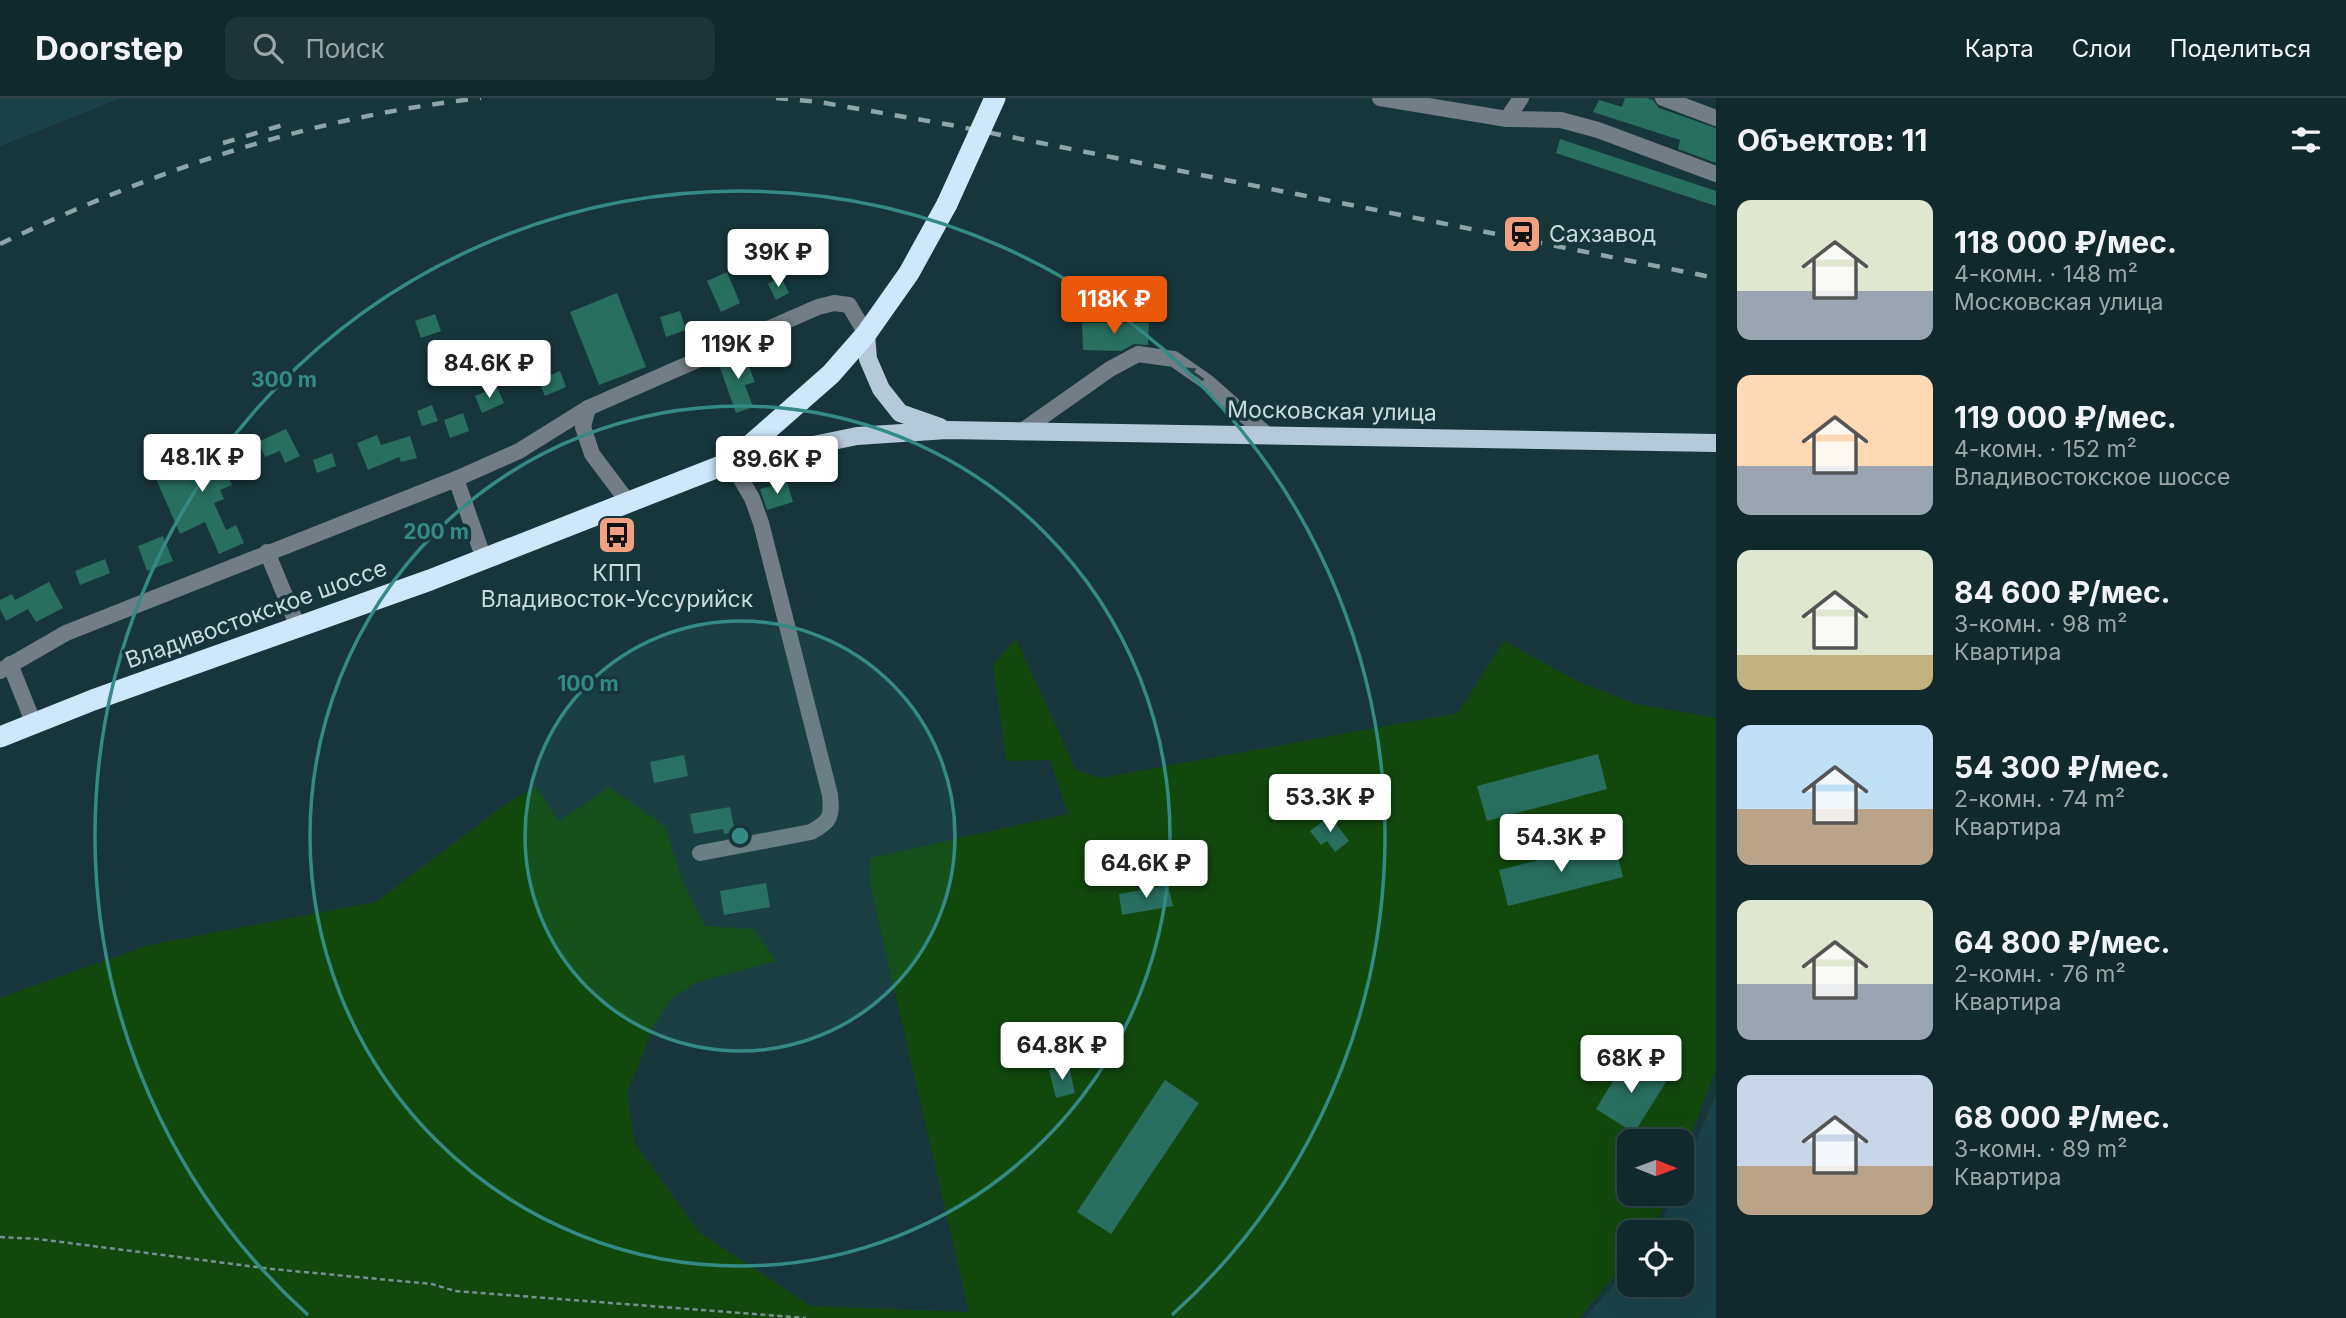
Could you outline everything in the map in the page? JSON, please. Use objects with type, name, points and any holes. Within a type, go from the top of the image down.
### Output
[{"type":"highway","name":"Владивостокское шоссе","points":[[0,737],[93,700],[484,559],[731,461],[831,374],[866,334],[909,273],[947,204],[995,98]]},
{"type":"main road","name":"Московская улица","points":[[866,334],[868,359],[881,389],[900,413],[947,430]]},
{"type":"main road","name":"Московская улица","points":[[731,461],[857,436],[947,430],[1716,443]]},
{"type":"street","points":[[1380,98],[1507,119],[1561,120],[1598,130],[1716,174]]},
{"type":"street","points":[[1507,119],[1521,98]]},
{"type":"street","points":[[1663,98],[1716,118]]},
{"type":"street","points":[[34,724],[5,667],[66,633],[519,451],[589,408],[818,307],[834,303],[849,305],[866,334]]},
{"type":"street","points":[[1022,431],[1110,369],[1138,354],[1174,359],[1207,382],[1266,434]]},
{"type":"street","points":[[589,408],[583,427],[592,454],[628,502]]},
{"type":"street","points":[[700,853],[811,832],[826,824],[831,811],[830,795],[761,523],[752,498],[731,461]]},
{"type":"street","points":[[456,478],[484,559]]},
{"type":"street","points":[[267,552],[298,627]]},
{"type":"path","points":[[0,1237],[38,1239],[272,1269],[432,1284],[455,1291],[806,1318]]},
{"type":"shaded area","points":[[0,98],[121,98],[0,146]]},
{"type":"shaded area","points":[[1716,1095],[1716,1318],[1585,1318],[1617,1281],[1617,1297],[1694,1297],[1694,1220],[1663,1220],[1669,1206],[1694,1206],[1694,1147]]},
{"type":"green space","points":[[1016,639],[1076,770],[1101,778],[1458,713],[1504,641],[1579,682],[1636,704],[1716,718],[1716,1070],[1693,1129],[1617,1129],[1617,1206],[1663,1206],[1657,1220],[1617,1220],[1617,1273],[1579,1318],[0,1318],[0,998],[149,945],[376,902],[510,801],[536,787],[559,821],[609,787],[665,826],[683,882],[705,926],[754,929],[776,961],[698,982],[671,999],[653,1028],[627,1093],[635,1144],[700,1233],[811,1306],[969,1312],[870,884],[870,858],[1068,814],[1050,760],[1006,761],[993,665]]},
{"type":"building","points":[[1625,98],[1653,100],[1659,108],[1716,128],[1716,163],[1678,149],[1680,140],[1593,112],[1599,100],[1622,107]]},
{"type":"building","points":[[1560,139],[1716,191],[1716,206],[1556,153]]},
{"type":"building","points":[[727,272],[740,303],[721,312],[707,281]]},
{"type":"building","points":[[781,277],[789,293],[776,300],[768,284]]},
{"type":"building","points":[[617,293],[646,367],[599,385],[570,312]]},
{"type":"building","points":[[680,311],[686,330],[666,337],[660,317]]},
{"type":"building","points":[[435,314],[441,331],[421,338],[415,321]]},
{"type":"building","points":[[1082,323],[1149,323],[1148,345],[1134,344],[1121,351],[1083,350]]},
{"type":"building","points":[[744,353],[755,382],[745,385],[753,407],[736,413],[718,362]]},
{"type":"building","points":[[560,371],[566,387],[545,396],[538,380]]},
{"type":"building","points":[[497,387],[504,403],[482,413],[475,396]]},
{"type":"building","points":[[432,405],[438,421],[422,426],[417,411]]},
{"type":"building","points":[[463,413],[469,431],[450,438],[444,420]]},
{"type":"building","points":[[286,429],[300,456],[285,463],[280,451],[265,457],[258,442]]},
{"type":"building","points":[[377,435],[381,445],[410,436],[417,458],[401,462],[399,457],[368,470],[357,443]]},
{"type":"building","points":[[215,447],[220,457],[237,448],[246,466],[228,475],[232,485],[220,490],[224,499],[214,503],[226,530],[236,525],[244,543],[219,554],[205,522],[180,534],[154,474]]},
{"type":"building","points":[[332,453],[336,466],[317,473],[313,460]]},
{"type":"building","points":[[787,482],[793,502],[767,510],[760,489]]},
{"type":"building","points":[[163,536],[173,561],[147,571],[138,546]]},
{"type":"building","points":[[105,559],[110,573],[80,585],[75,571]]},
{"type":"building","points":[[49,582],[63,608],[36,622],[28,609],[6,621],[0,609],[0,600],[12,594],[15,600]]},
{"type":"building","points":[[1598,754],[1607,789],[1487,821],[1477,786]]},
{"type":"building","points":[[684,755],[688,776],[654,783],[650,762]]},
{"type":"building","points":[[1378,781],[1392,790],[1381,809],[1367,801]]},
{"type":"building","points":[[730,807],[735,832],[724,834],[723,829],[694,834],[690,814]]},
{"type":"building","points":[[1330,816],[1349,841],[1335,852],[1327,841],[1321,845],[1310,831]]},
{"type":"building","points":[[1614,841],[1623,877],[1508,906],[1499,870]]},
{"type":"building","points":[[766,883],[770,907],[724,915],[720,891]]},
{"type":"building","points":[[1168,885],[1173,906],[1122,915],[1119,894]]},
{"type":"building","points":[[1627,1058],[1666,1082],[1637,1129],[1628,1129],[1596,1109]]},
{"type":"building","points":[[1069,1066],[1075,1093],[1056,1098],[1049,1070]]},
{"type":"building","points":[[1165,1080],[1199,1103],[1111,1234],[1077,1212]]},
{"type":"railway","points":[[0,244],[117,192],[234,150],[355,119],[481,98]]},
{"type":"railway","points":[[776,98],[819,102],[951,125],[1716,278]]},
{"type":"railway","points":[[223,143],[283,125]]},
{"type":"place","name":"Сахзавод","points":[[1522,234]]},
{"type":"place","name":"КПП Владивосток-Уссурийск","points":[[617,535]]}]
